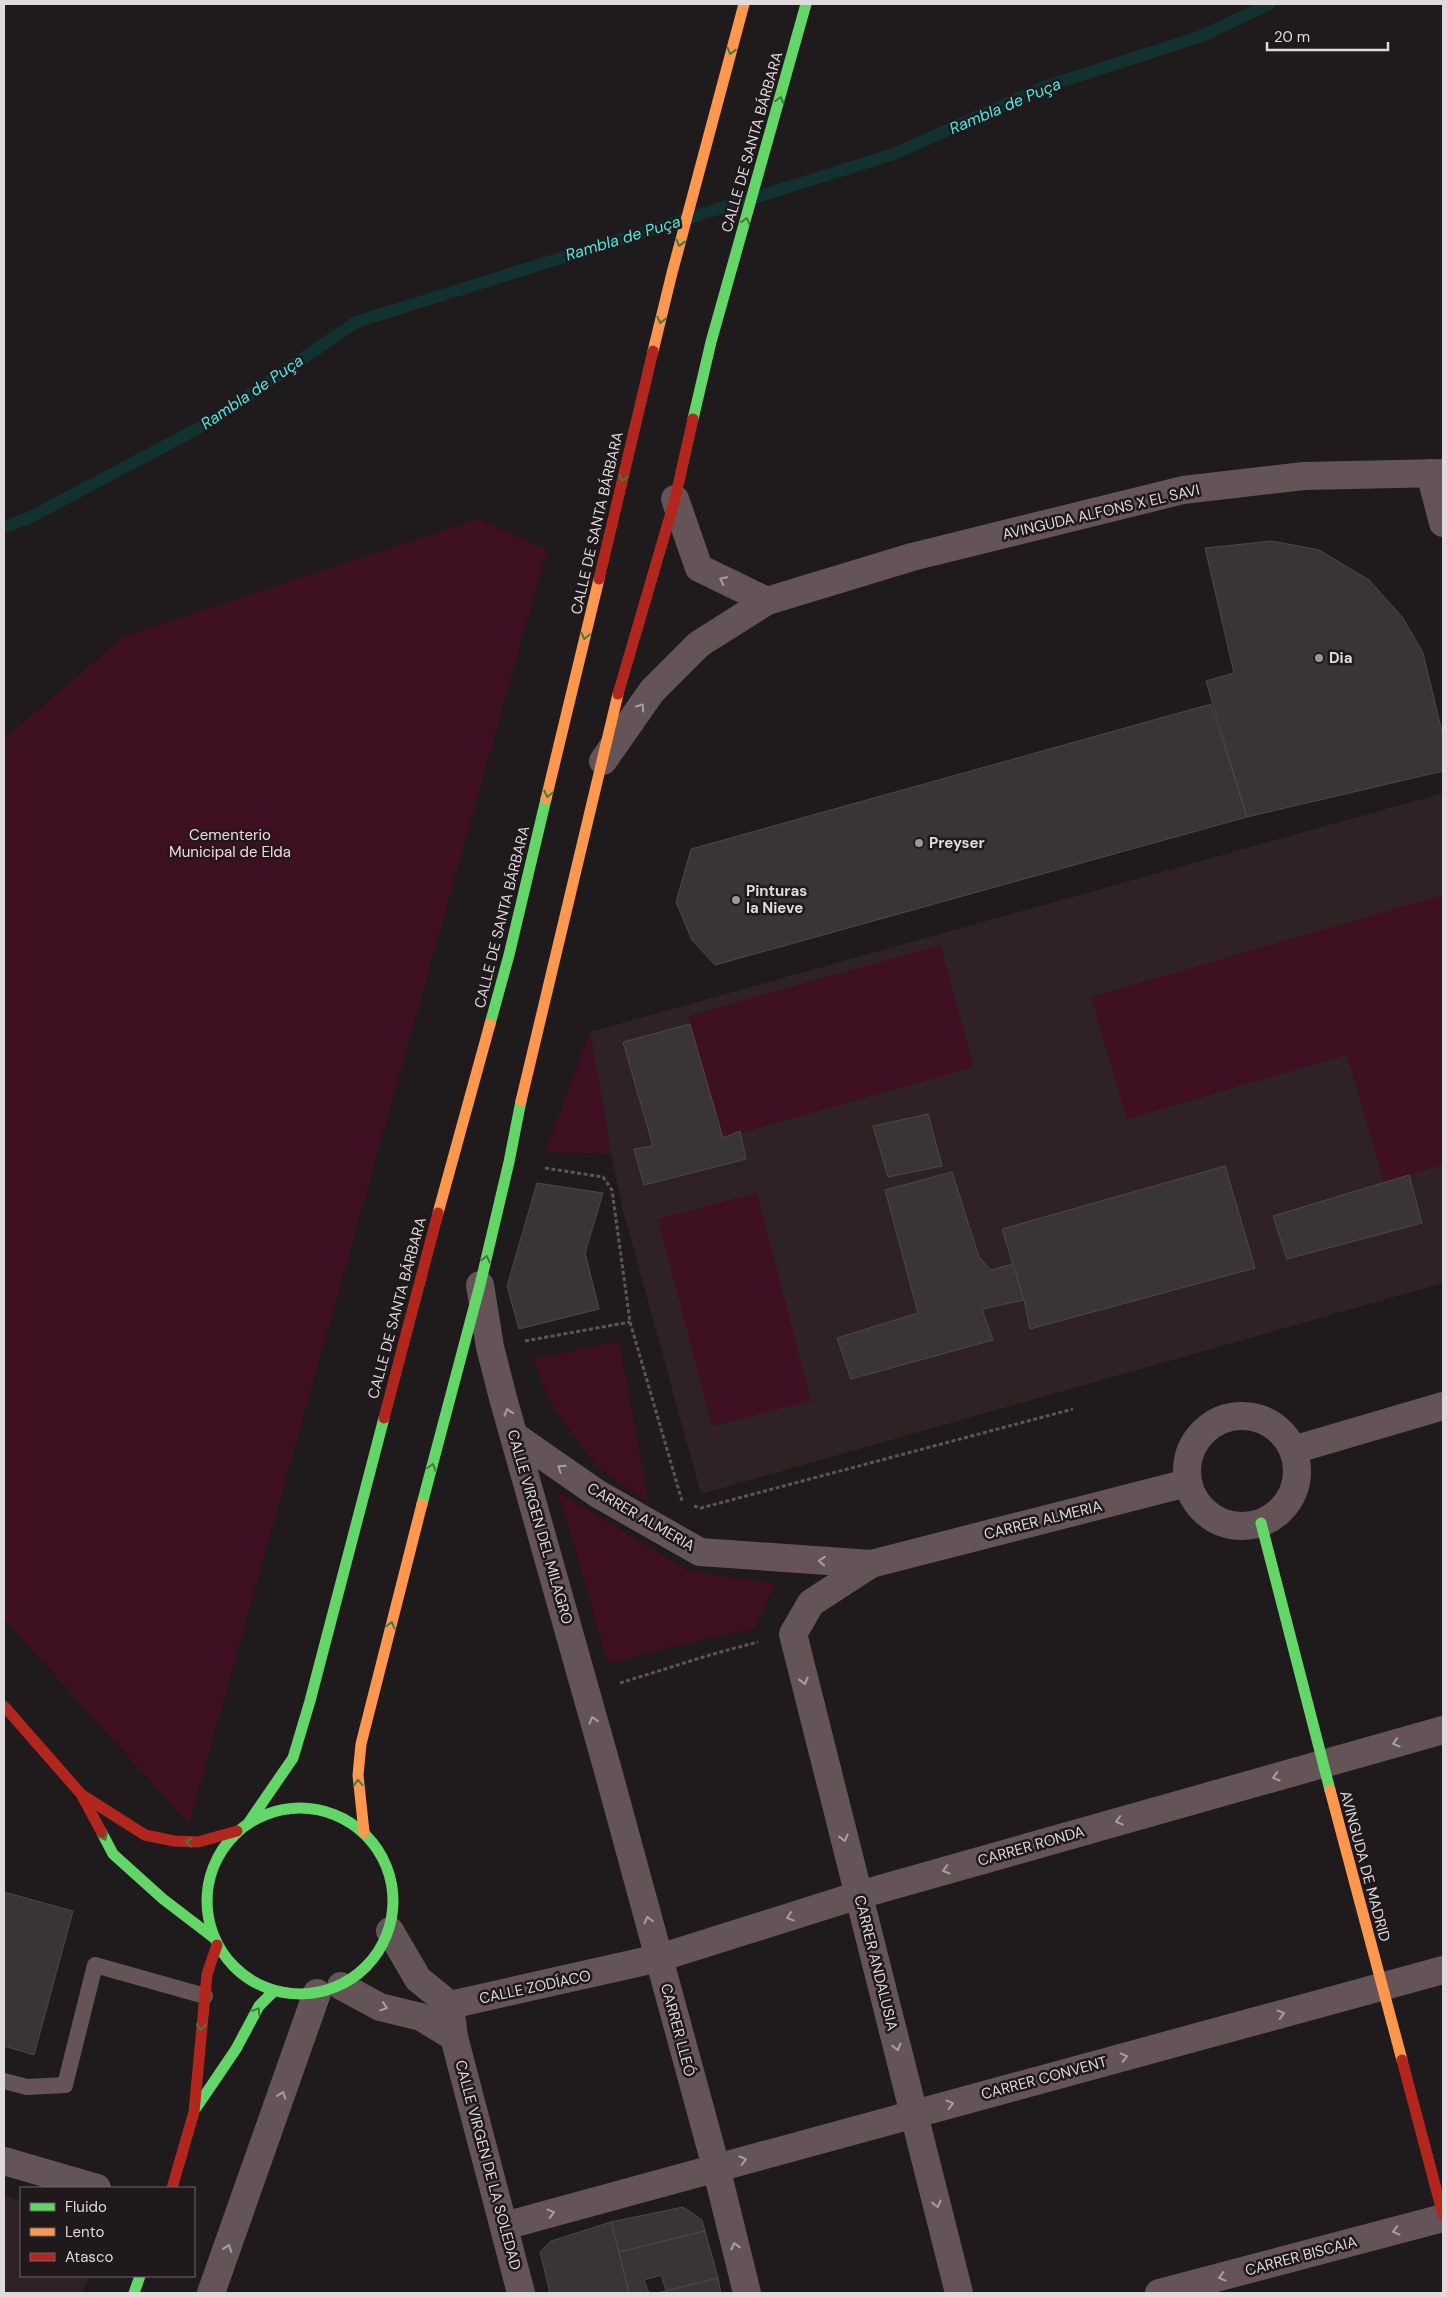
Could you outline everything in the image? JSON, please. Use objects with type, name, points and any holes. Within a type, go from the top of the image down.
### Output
[{"type":"street","name":"CALLE DE SANTA BÁRBARA","points":[[249,1822],[293,1758],[310,1701],[427,1251],[509,955],[672,273],[700,162],[744,4]]},
{"type":"street","name":"CALLE DE SANTA BÁRBARA","points":[[364,1832],[358,1775],[361,1744],[480,1285],[509,1162],[515,1126],[625,667],[675,499],[712,342],[806,4]]},
{"type":"street","points":[[1436,473],[1443,523]]},
{"type":"street","name":"AVINGUDA ALFONS X EL SAVI","points":[[603,761],[652,691],[699,644],[767,601],[912,557],[1183,490],[1304,476],[1436,473]]},
{"type":"street","points":[[675,499],[699,568],[767,601]]},
{"type":"street","name":"CALLE VIRGEN DEL MILAGRO","points":[[480,1285],[490,1347],[560,1593],[585,1694],[607,1767]]},
{"type":"street","points":[[1293,1450],[1443,1406]]},
{"type":"street","points":[[1236,1416],[1260,1419],[1280,1431],[1293,1450],[1298,1472],[1293,1493],[1280,1512],[1261,1523],[1243,1526],[1224,1524],[1207,1515],[1194,1501],[1187,1483],[1187,1460],[1196,1439],[1214,1422],[1236,1416]]},
{"type":"street","name":"CARRER ALMERIA","points":[[516,1437],[598,1494],[700,1552],[871,1564],[1187,1483]]},
{"type":"street","name":"AVINGUDA DE MADRID","points":[[1261,1523],[1322,1764],[1443,2217]]},
{"type":"street","name":"CARRER ALMERIA","points":[[792,1634],[811,1603],[871,1564]]},
{"type":"street","name":"CARRER ANDALUSIA","points":[[792,1634],[959,2293]]},
{"type":"street","points":[[4,1706],[81,1794],[113,1854],[216,1942],[232,1965],[251,1981],[274,1991],[296,1994],[329,1989],[362,1972],[378,1954],[390,1931],[395,1904],[392,1878],[381,1853],[364,1832],[344,1818],[320,1809],[296,1807],[271,1811],[249,1822],[237,1832],[218,1856],[208,1885],[208,1916],[216,1942],[207,1974],[194,2112],[172,2187]]},
{"type":"street","name":"CARRER RONDA","points":[[620,1968],[659,1958],[859,1895],[1443,1730]]},
{"type":"street","name":"CARRER LLEÓ","points":[[607,1767],[716,2167],[747,2293]]},
{"type":"street","points":[[81,1794],[145,1835],[174,1841],[198,1842],[237,1832]]},
{"type":"street","points":[[390,1931],[418,1979],[450,2005]]},
{"type":"street","name":"CALLE ZODÍACO","points":[[450,2005],[620,1968]]},
{"type":"street","name":"CARRER CONVENT","points":[[504,2226],[1443,1970]]},
{"type":"street","points":[[329,1989],[380,2007],[421,2017],[454,2037]]},
{"type":"street","points":[[211,2293],[329,1989]]},
{"type":"street","points":[[194,2112],[236,2049],[259,2006],[274,1991]]},
{"type":"street","name":"CALLE VIRGEN DE LA SOLEDAD","points":[[450,2005],[454,2037],[521,2293]]},
{"type":"street","points":[[4,2162],[93,2187]]},
{"type":"street","name":"CARRER BISCAIA","points":[[1159,2293],[1443,2217]]},
{"type":"street","points":[[134,2293],[140,2277]]},
{"type":"lane","points":[[4,2081],[28,2087],[65,2085],[95,1965],[205,1996]]},
{"type":"path","points":[[509,1162],[602,1177],[612,1190],[630,1322],[681,1500],[701,1508],[1073,1409]]},
{"type":"path","points":[[490,1347],[630,1322]]},
{"type":"path","points":[[585,1694],[713,1654],[792,1634]]},
{"type":"shaded area","points":[[1443,793],[1443,1283],[701,1494],[623,1210],[611,1154],[590,1032]]},
{"type":"shaded area","points":[[4,2196],[20,2200],[20,2277],[90,2277],[82,2293],[4,2293]]},
{"type":"green space","name":"Cementerio Municipal de Elda","points":[[479,519],[547,550],[189,1824],[4,1619],[4,739],[123,637]]},
{"type":"green space","points":[[1443,895],[1443,1165],[1384,1182],[1347,1055],[1127,1119],[1091,997]]},
{"type":"green space","points":[[940,945],[974,1067],[723,1138],[688,1016]]},
{"type":"green space","points":[[590,1032],[611,1154],[545,1152]]},
{"type":"green space","points":[[757,1193],[811,1401],[712,1426],[658,1219]]},
{"type":"green space","points":[[619,1341],[649,1503],[598,1468],[554,1409],[533,1359]]},
{"type":"green space","points":[[557,1491],[689,1571],[775,1584],[756,1628],[679,1645],[608,1664]]},
{"type":"building","points":[[1272,541],[1319,550],[1369,580],[1403,618],[1423,653],[1443,736],[1443,771],[1247,817],[1206,681],[1234,673],[1205,548]]},
{"type":"building","points":[[1211,704],[1247,817],[715,965],[692,940],[676,902],[691,849]]},
{"type":"building","points":[[690,1024],[723,1138],[740,1131],[746,1159],[644,1185],[634,1149],[653,1146],[623,1042]]},
{"type":"building","points":[[928,1114],[942,1166],[888,1177],[873,1126]]},
{"type":"building","points":[[1225,1166],[1255,1268],[1030,1329],[1024,1300],[1002,1229]]},
{"type":"building","points":[[952,1172],[979,1257],[991,1270],[1013,1264],[1024,1300],[982,1309],[993,1340],[851,1379],[837,1338],[918,1313],[885,1190]]},
{"type":"building","points":[[1409,1175],[1422,1223],[1287,1259],[1273,1216]]},
{"type":"building","points":[[537,1183],[603,1193],[585,1253],[599,1309],[519,1329],[507,1286]]},
{"type":"building","points":[[4,1892],[73,1911],[34,2055],[4,2046]]},
{"type":"building","points":[[683,2207],[702,2220],[705,2231],[619,2252],[611,2222]]},
{"type":"building","points":[[611,2222],[629,2293],[550,2293],[540,2252],[551,2241]]},
{"type":"building","points":[[705,2231],[718,2278],[666,2291],[661,2275],[644,2280],[649,2293],[629,2293],[619,2252]]},
{"type":"building","points":[[718,2278],[721,2293],[657,2293],[666,2291]]},
{"type":"waterway","name":"Rambla de Puça","points":[[4,527],[29,518],[210,422],[356,322],[894,154],[1041,88],[1202,36],[1269,4]]},
{"type":"traffic: fast","points":[[693,419],[711,342],[806,4]]},
{"type":"traffic: fast","points":[[490,1024],[509,955],[546,799]]},
{"type":"traffic: fast","points":[[422,1504],[480,1285],[509,1162],[521,1101]]},
{"type":"traffic: fast","points":[[249,1822],[293,1758],[310,1701],[384,1418]]},
{"type":"traffic: fast","points":[[1261,1523],[1330,1790]]},
{"type":"traffic: fast","points":[[309,1808],[336,1815],[352,1823],[366,1835],[378,1849],[386,1865],[392,1883],[393,1901],[392,1919],[386,1937],[378,1953],[366,1967],[352,1979],[336,1987],[318,1993],[291,1994],[264,1987],[248,1979],[222,1953],[208,1919],[207,1892],[214,1865],[222,1849],[248,1823],[282,1809],[309,1808]]},
{"type":"traffic: fast","points":[[102,1833],[113,1854],[163,1899],[214,1938]]},
{"type":"traffic: fast","points":[[196,2108],[236,2049],[259,2006],[274,1991]]},
{"type":"traffic: fast","points":[[134,2293],[140,2277]]},
{"type":"traffic: slow","points":[[653,351],[744,4]]},
{"type":"traffic: slow","points":[[546,799],[599,579]]},
{"type":"traffic: slow","points":[[521,1101],[618,694]]},
{"type":"traffic: slow","points":[[438,1213],[490,1024]]},
{"type":"traffic: slow","points":[[364,1832],[358,1775],[361,1744],[422,1504]]},
{"type":"traffic: slow","points":[[1330,1790],[1402,2060]]},
{"type":"traffic: jam","points":[[599,579],[653,351]]},
{"type":"traffic: jam","points":[[618,694],[675,499],[693,419]]},
{"type":"traffic: jam","points":[[384,1418],[438,1213]]},
{"type":"traffic: jam","points":[[4,1706],[81,1794],[102,1833]]},
{"type":"traffic: jam","points":[[82,1795],[145,1835],[174,1841],[198,1842],[237,1831]]},
{"type":"traffic: jam","points":[[172,2187],[194,2112],[207,1974],[217,1945]]},
{"type":"traffic: jam","points":[[1402,2060],[1443,2215]]},
{"type":"place","name":"Dia","points":[[1319,658]]},
{"type":"place","name":"Preyser","points":[[919,843]]},
{"type":"place","name":"Pinturas la Nieve","points":[[736,900]]}]
